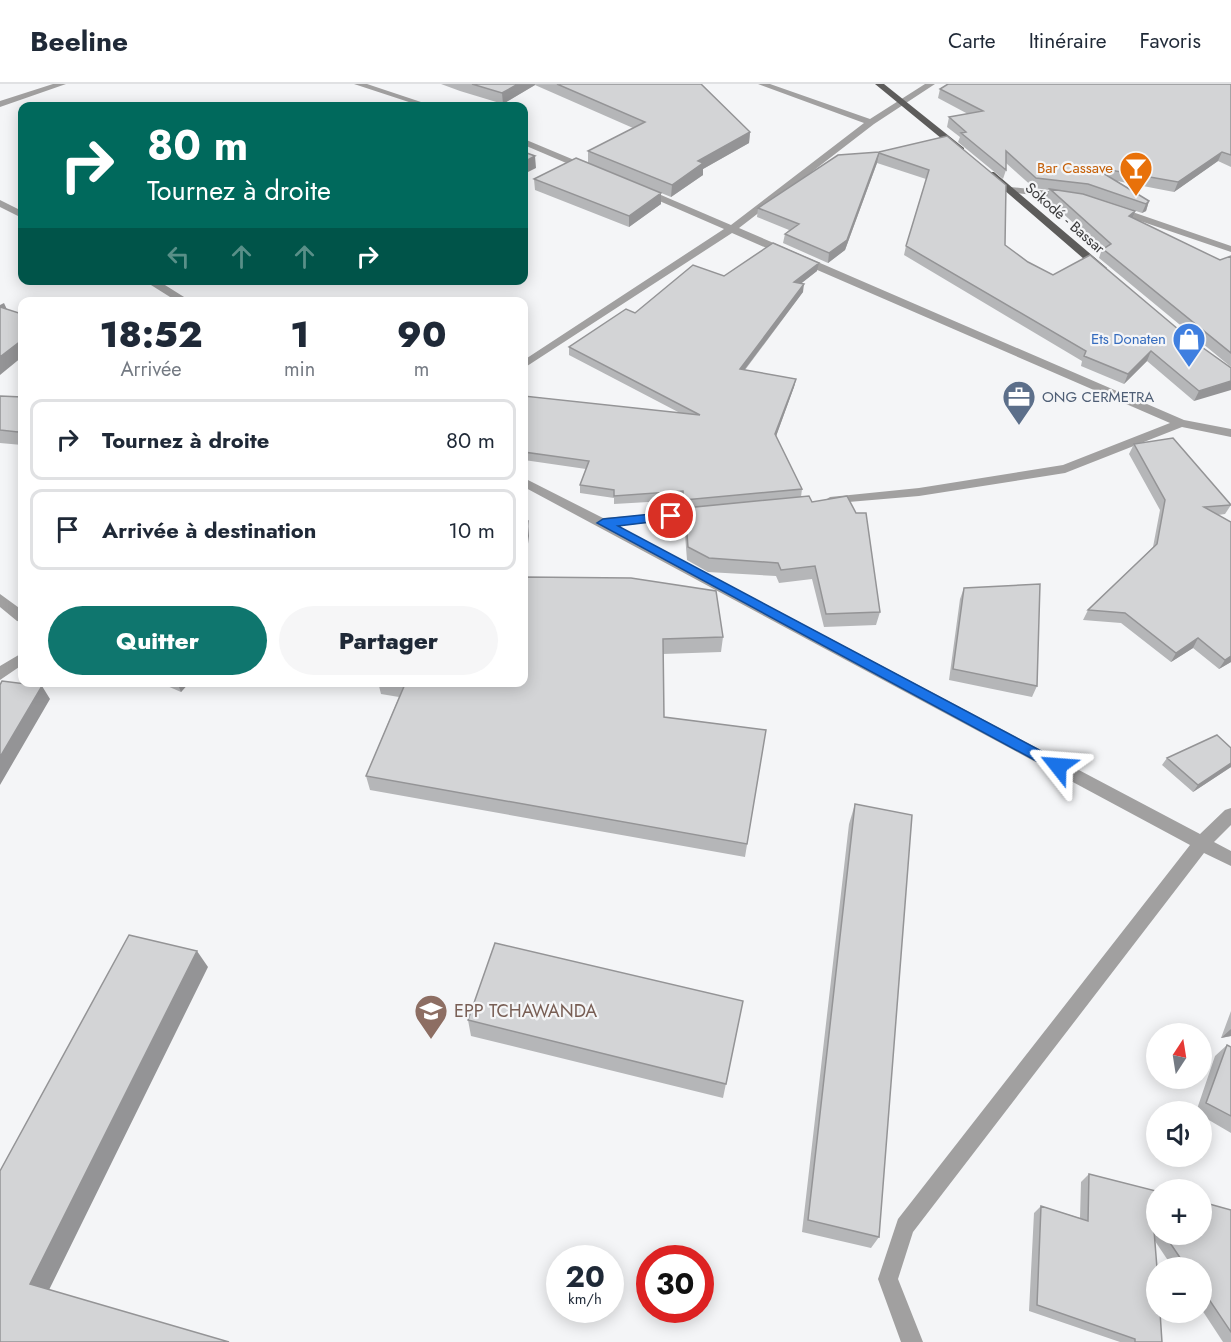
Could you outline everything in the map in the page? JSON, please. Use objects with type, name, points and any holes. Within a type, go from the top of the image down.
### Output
[{"type":"main road","points":[[879,84],[974,160]]},
{"type":"main road","name":"Sokodé - Bassar","points":[[983,168],[1114,280]]},
{"type":"street","points":[[0,104],[62,84]]},
{"type":"street","points":[[358,84],[416,102]]},
{"type":"street","points":[[762,84],[871,122]]},
{"type":"street","points":[[528,362],[733,228],[871,122],[932,84]]},
{"type":"street","points":[[528,144],[601,174]]},
{"type":"street","points":[[634,187],[1180,423],[1231,433]]},
{"type":"street","points":[[1010,190],[1081,198]]},
{"type":"street","points":[[0,203],[18,212]]},
{"type":"street","points":[[1103,205],[1231,249]]},
{"type":"street","points":[[157,285],[178,297]]},
{"type":"street","points":[[813,502],[919,492],[1065,469],[1180,423]]},
{"type":"street","points":[[528,484],[1231,859]]},
{"type":"street","points":[[603,523],[720,512]]},
{"type":"street","points":[[0,599],[18,614]]},
{"type":"street","points":[[0,674],[18,661]]},
{"type":"street","points":[[912,1342],[888,1279],[905,1226],[1202,843],[1231,815]]},
{"type":"building","points":[[472,84],[518,84],[502,93]]},
{"type":"building","points":[[557,84],[701,84],[750,132],[698,161],[703,163],[672,185],[588,151],[645,122]]},
{"type":"building","points":[[948,84],[1231,84],[1231,155],[1222,152],[1178,182],[1093,167],[1149,201],[1146,204],[1088,184],[1036,178],[1006,151],[1006,170],[961,133],[966,132],[949,117],[983,111],[940,89]]},
{"type":"building","points":[[947,136],[1006,185],[1005,245],[1028,262],[1053,275],[1090,255],[1185,335],[1231,368],[1231,381],[1199,391],[1151,351],[1128,374],[1084,356],[1086,351],[906,246],[929,170],[879,153],[847,240],[829,253],[785,234],[799,224],[758,208],[838,155],[879,152]]},
{"type":"building","points":[[576,158],[661,193],[629,216],[534,179]]},
{"type":"building","points":[[1050,189],[1083,194],[1135,211],[1129,216],[1220,260],[1231,256],[1231,353],[1103,249],[1111,244]]},
{"type":"building","points":[[773,243],[819,263],[794,282],[804,284],[740,369],[796,379],[775,434],[802,489],[684,500],[683,491],[614,496],[614,490],[580,485],[589,461],[528,453],[528,396],[700,415],[569,347],[626,309],[635,313],[693,265],[724,276]]},
{"type":"building","points":[[0,307],[18,313],[18,343],[0,357]]},
{"type":"building","points":[[0,396],[18,397],[18,432],[0,430]]},
{"type":"building","points":[[1173,438],[1231,505],[1204,507],[1231,522],[1231,656],[1225,660],[1198,638],[1176,653],[1125,613],[1088,610],[1157,544],[1165,500],[1134,444]]},
{"type":"building","points":[[809,496],[812,502],[847,496],[856,513],[866,513],[880,612],[826,614],[815,566],[781,570],[778,563],[709,558],[688,547],[685,508]]},
{"type":"building","points":[[528,577],[631,578],[716,591],[723,637],[663,639],[664,717],[766,730],[747,844],[366,776],[404,687],[528,687]]},
{"type":"building","points":[[1040,584],[1037,686],[953,669],[964,588]]},
{"type":"building","points":[[2,681],[18,683],[18,687],[41,687],[0,757],[0,685]]},
{"type":"building","points":[[1217,735],[1231,748],[1231,763],[1198,785],[1167,758]]},
{"type":"building","points":[[855,804],[912,815],[879,1237],[808,1220]]},
{"type":"building","points":[[129,935],[197,951],[30,1284],[229,1342],[0,1342],[0,1171]]},
{"type":"building","points":[[495,943],[743,1001],[726,1084],[468,1020]]},
{"type":"building","points":[[1227,1045],[1231,1047],[1231,1116],[1212,1106],[1212,1101],[1207,1101]]},
{"type":"building","points":[[1089,1174],[1146,1188],[1146,1245],[1155,1245],[1156,1257],[1146,1257],[1146,1323],[1161,1323],[1162,1342],[1135,1342],[1135,1339],[1037,1305],[1041,1206],[1088,1221]]},
{"type":"building","points":[[1212,1205],[1231,1210],[1231,1332],[1212,1304],[1212,1257],[1180,1257],[1171,1245],[1212,1245]]},
{"type":"place","name":"Bar Cassave","points":[[1136,197]]},
{"type":"place","name":"Ets Donaten","points":[[1189,368]]},
{"type":"place","name":"ONG CERMETRA","points":[[1019,426]]},
{"type":"place","name":"EPP TCHAWANDA","points":[[431,1040]]},
{"type":"route","points":[[671,516],[603,523],[1058,766]]}]
